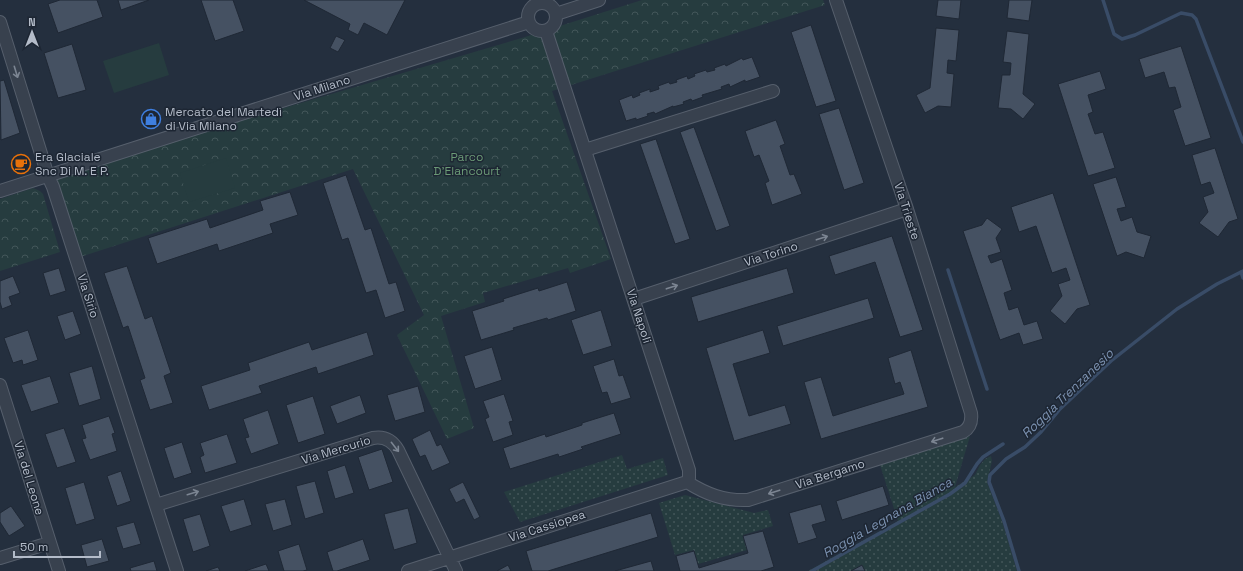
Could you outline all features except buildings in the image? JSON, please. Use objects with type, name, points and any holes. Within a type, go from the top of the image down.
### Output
[{"type":"street","points":[[556,14],[599,0]]},
{"type":"street","name":"Via Trieste","points":[[836,0],[907,209],[971,413],[971,423]]},
{"type":"street","points":[[537,2],[549,4],[554,9],[556,14],[553,27],[546,30],[536,30],[529,22],[529,11],[537,2]]},
{"type":"street","name":"Via Sirio","points":[[0,22],[48,176],[53,187],[177,571]]},
{"type":"street","name":"Via Milano","points":[[0,191],[529,22]]},
{"type":"street","name":"Via Napoli","points":[[546,30],[689,470],[689,478],[687,482]]},
{"type":"street","points":[[585,150],[773,91]]},
{"type":"street","name":"Via Torino","points":[[634,299],[907,209]]},
{"type":"street","name":"Via del Leone","points":[[0,385],[59,571]]},
{"type":"street","name":"Via Bergamo","points":[[687,482],[701,491],[718,497],[730,500],[748,500],[963,432],[971,423]]},
{"type":"street","name":"Via Mercurio","points":[[156,505],[373,438],[381,438],[390,441],[398,450],[449,558]]},
{"type":"street","name":"Via Cassiopea","points":[[408,571],[687,482]]},
{"type":"street","points":[[0,558],[49,543]]},
{"type":"street","points":[[449,558],[456,571]]},
{"type":"green space","name":"Parco D'Elancourt","points":[[642,0],[823,0],[825,5],[552,91],[611,259],[570,273],[568,268],[483,293],[485,302],[441,316],[474,428],[447,439],[397,335],[424,315],[353,169],[80,257],[52,176],[525,37]]},
{"type":"green space","points":[[159,43],[169,75],[114,93],[103,61]]},
{"type":"green space","points":[[226,158],[235,188],[189,202],[180,173]]},
{"type":"green space","points":[[33,188],[43,194],[60,252],[0,271],[0,199]]},
{"type":"green space","points":[[970,436],[955,487],[975,475],[985,459],[991,456],[992,461],[987,482],[1002,521],[1017,571],[808,571],[898,521],[880,465]]},
{"type":"green space","points":[[622,455],[627,469],[663,458],[668,475],[520,522],[504,492]]},
{"type":"green space","points":[[685,495],[754,513],[768,510],[773,526],[743,535],[747,550],[698,564],[694,550],[675,555],[659,503]]},
{"type":"waterway","name":"Roggia Trenzanesio","points":[[1103,0],[1114,34],[1122,39],[1135,35],[1181,13],[1192,15],[1196,19],[1243,142]]},
{"type":"waterway","name":"Roggia Legnana Bianca","points":[[948,270],[987,389]]},
{"type":"waterway","name":"Roggia Trenzanesio","points":[[1019,571],[1004,521],[989,482],[990,475],[1006,459],[1025,447],[1041,432],[1060,409],[1111,361],[1177,309],[1217,284],[1243,271]]},
{"type":"waterway","name":"Roggia Trenzanesio","points":[[1241,272],[1243,278]]},
{"type":"waterway","name":"Roggia Legnana Bianca","points":[[812,571],[950,494],[965,483],[983,457],[1003,444]]},
{"type":"place","name":"Mercato del Martedì di Via Milano","points":[[151,119]]},
{"type":"place","name":"Era Glaciale Snc Di M. E P.","points":[[21,164]]}]
